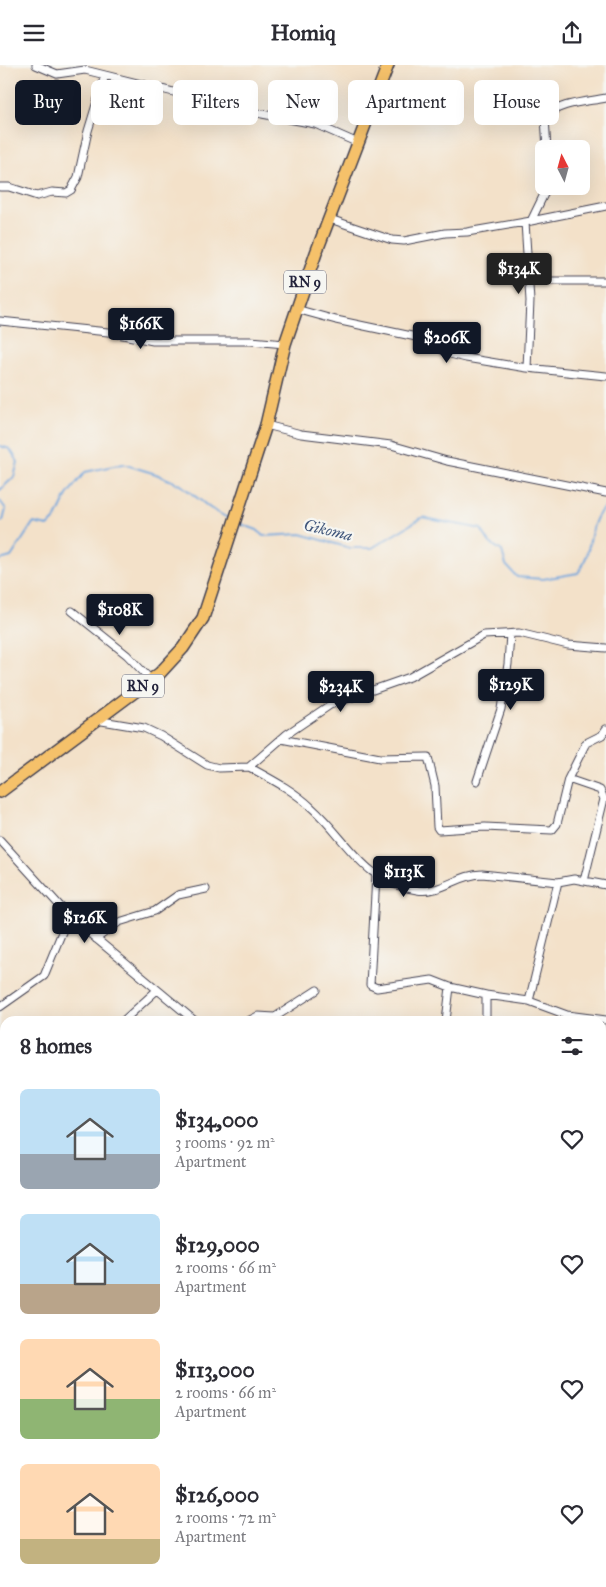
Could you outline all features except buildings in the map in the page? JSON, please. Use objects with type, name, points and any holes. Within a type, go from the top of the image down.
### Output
[{"type":"main road","name":"RN 9","points":[[0,792],[152,679],[183,648],[204,618],[266,425],[284,344],[316,253],[388,65]]},
{"type":"street","points":[[36,65],[57,74],[79,69],[262,114],[315,124],[358,143]]},
{"type":"street","points":[[0,187],[39,196],[52,192],[66,193],[71,190],[78,177],[88,131],[105,75]]},
{"type":"street","points":[[546,140],[545,118],[550,111],[559,107],[606,98]]},
{"type":"street","points":[[528,368],[528,222],[543,195]]},
{"type":"street","points":[[330,219],[398,241],[528,222],[606,206]]},
{"type":"street","points":[[529,281],[606,281]]},
{"type":"street","points":[[296,309],[336,320],[421,338],[450,354],[466,358],[528,368],[606,376]]},
{"type":"street","points":[[0,321],[108,332],[153,341],[251,341],[284,344]]},
{"type":"street","points":[[266,425],[301,434],[391,445],[447,461],[606,493]]},
{"type":"street","points":[[72,611],[127,655],[152,679]]},
{"type":"street","points":[[478,781],[501,709],[508,664],[510,634]]},
{"type":"street","points":[[249,767],[281,739],[330,705],[410,677],[484,635],[528,635],[568,645],[606,649]]},
{"type":"street","points":[[96,720],[144,728],[206,765],[249,767],[293,792],[314,809],[361,863],[387,883],[429,891],[474,874],[558,882],[584,881],[606,885]]},
{"type":"street","points":[[281,739],[380,758],[428,757],[435,786],[436,827],[439,830],[485,827],[552,830],[557,824],[568,779],[586,743],[602,735],[606,729]]},
{"type":"street","points":[[568,779],[600,790],[604,795],[584,881]]},
{"type":"street","points":[[0,839],[69,915],[189,1016]]},
{"type":"street","points":[[376,876],[370,985],[377,988],[432,980],[450,987],[486,995],[529,1001],[562,1016]]},
{"type":"street","points":[[529,1001],[558,882]]},
{"type":"street","points":[[96,939],[119,922],[154,911],[178,895],[206,889]]},
{"type":"street","points":[[0,1007],[44,975],[69,915]]},
{"type":"street","points":[[447,1016],[450,987]]},
{"type":"street","points":[[128,1016],[157,990]]},
{"type":"street","points":[[277,1016],[317,990]]},
{"type":"street","points":[[486,995],[486,1016]]},
{"type":"waterway","name":"Gikoma","points":[[0,446],[10,449],[18,462],[14,477],[0,490]]},
{"type":"waterway","name":"Gikoma","points":[[0,560],[11,557],[33,523],[48,526],[56,518],[67,495],[85,472],[123,464],[156,474],[181,485],[210,508],[231,520]]},
{"type":"waterway","name":"Gikoma","points":[[0,501],[6,509],[3,521],[0,522]]},
{"type":"waterway","name":"Gikoma","points":[[238,523],[257,530],[264,536],[301,534],[350,548],[372,548],[423,517],[481,529],[490,543],[502,551],[506,565],[517,577],[543,579],[578,573],[586,556],[595,521],[606,506]]}]
